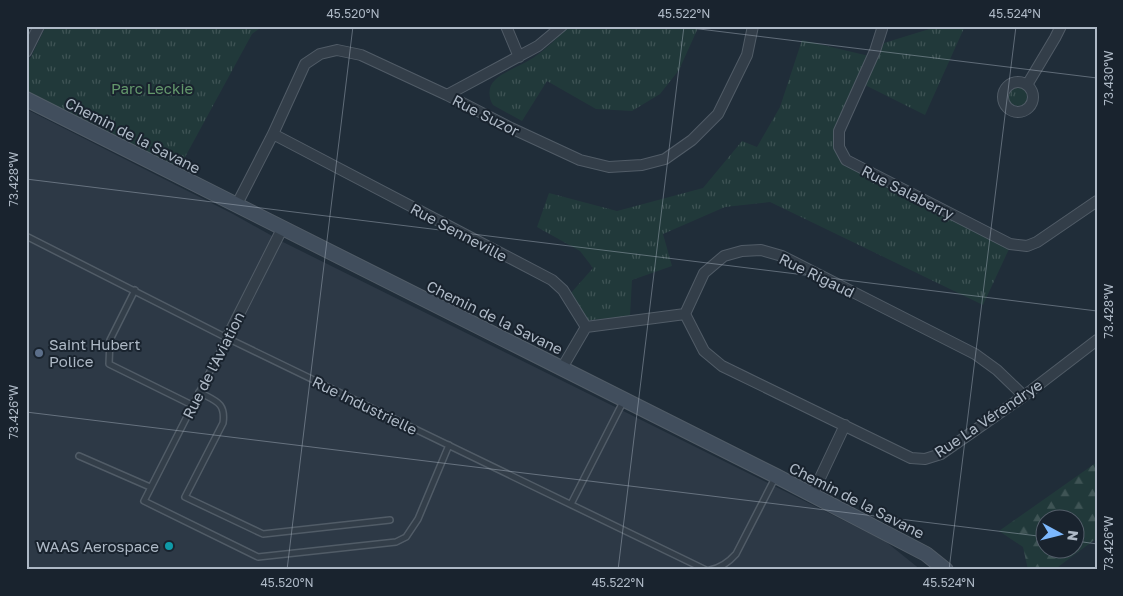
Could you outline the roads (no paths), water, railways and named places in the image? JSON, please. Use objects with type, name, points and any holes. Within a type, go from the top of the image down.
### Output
[{"type":"street","points":[[26,52],[39,26]]},
{"type":"street","points":[[506,26],[519,57]]},
{"type":"street","points":[[447,95],[538,46],[562,26]]},
{"type":"street","name":"Rue Suzor","points":[[236,206],[273,134],[305,64],[320,54],[337,50],[361,55],[580,160],[609,167],[642,165],[665,159],[692,140],[718,114],[747,55],[753,26]]},
{"type":"street","name":"Rue Salaberry","points":[[882,26],[875,51],[839,131],[839,147],[846,160],[1010,244],[1027,246],[1037,242],[1097,201]]},
{"type":"street","points":[[1027,85],[1062,26]]},
{"type":"street","name":"Chemin de la Savane","points":[[26,99],[776,476],[926,554],[946,570]]},
{"type":"street","name":"Rue Senneville","points":[[273,134],[552,280],[563,290],[586,327]]},
{"type":"street","name":"Rue de l'Aviation","points":[[227,338],[282,229]]},
{"type":"street","name":"Rue Rigaud","points":[[686,314],[704,272],[724,256],[742,251],[761,250],[782,256],[975,354],[997,370],[1024,396]]},
{"type":"street","points":[[562,368],[586,327],[686,314]]},
{"type":"street","name":"Rue La Vérendrye","points":[[686,314],[704,351],[722,366],[911,458],[926,459],[940,454],[1024,396],[1097,340]]},
{"type":"street","points":[[812,495],[845,425]]},
{"type":"lane","name":"Rue Industrielle","points":[[26,236],[227,338],[708,570],[721,568],[730,562],[736,554],[776,476]]},
{"type":"lane","points":[[134,290],[110,340],[110,364],[192,405]]},
{"type":"lane","name":"Rue de l'Aviation","points":[[227,338],[144,501],[258,557],[396,542],[406,537],[418,519],[449,445]]},
{"type":"lane","points":[[199,392],[220,403],[224,415],[223,423],[185,497],[263,534],[390,520]]},
{"type":"lane","points":[[571,504],[624,400]]},
{"type":"lane","points":[[80,456],[150,487]]},
{"type":"place","name":"Saint Hubert Police","points":[[39,353]]},
{"type":"place","name":"WAAS Aerospace","points":[[169,546]]},
{"type":"park label","name":"Parc Leckie","points":[[152,88]]}]
